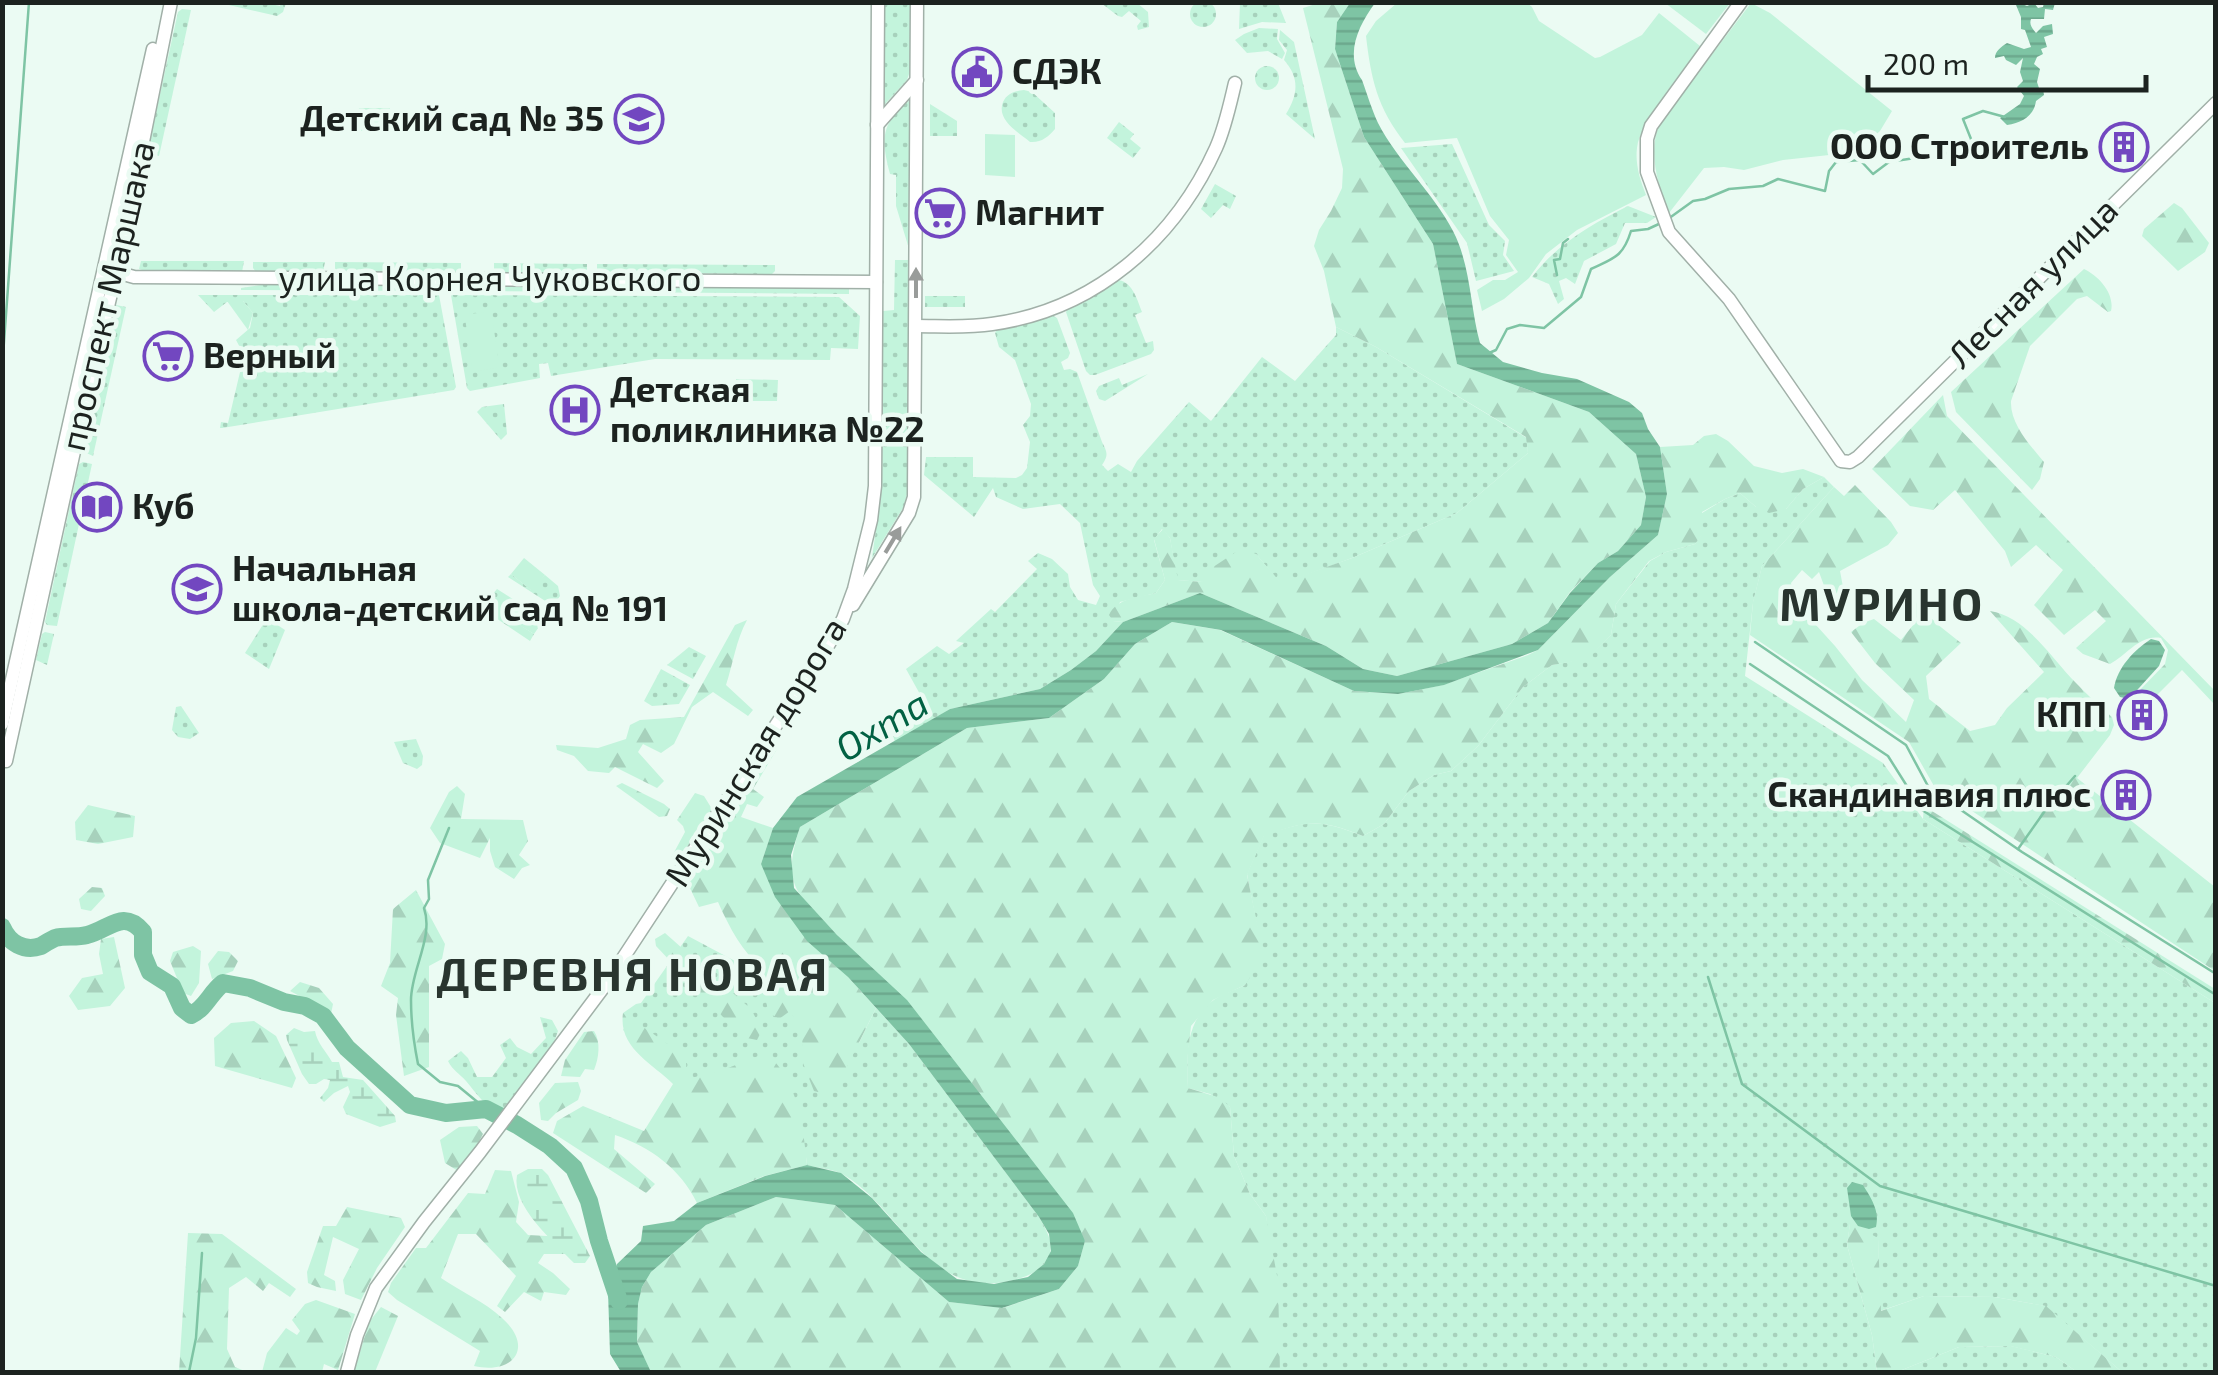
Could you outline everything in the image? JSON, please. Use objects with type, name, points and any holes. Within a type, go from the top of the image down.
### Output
[{"type":"street","name":"проспект Маршака","points":[[2,760],[6,761],[73,456],[163,2]]},
{"type":"street","name":"проспект Маршака","points":[[2,724],[171,2]]},
{"type":"street","name":"Муринская дорога","points":[[347,1372],[360,1325],[376,1288],[606,984],[842,619],[864,555],[873,503],[878,2]]},
{"type":"street","points":[[842,619],[861,594],[912,505],[918,2]]},
{"type":"street","name":"Лесная улица","points":[[1741,2],[1651,126],[1646,139],[1647,172],[1669,232],[1729,299],[1840,461],[1850,462],[1858,457],[2216,103]]},
{"type":"street","points":[[877,125],[917,80]]},
{"type":"street","points":[[916,326],[990,325],[1026,318],[1058,308],[1123,271],[1160,234],[1192,192],[1217,146],[1235,82]]},
{"type":"street","name":"улица Корнея Чуковского","points":[[111,270],[134,277],[876,282]]},
{"type":"green space","points":[[1203,1],[1212,5],[1216,14],[1212,23],[1203,27],[1194,23],[1190,14],[1194,5]]},
{"type":"green space","points":[[1526,2],[1539,21],[1595,58],[1642,35],[1659,13],[1700,46],[1654,110],[1640,137],[1637,160],[1646,195],[1577,230],[1546,254],[1529,278],[1482,311],[1477,290],[1518,272],[1506,255],[1509,240],[1490,216],[1457,138],[1405,143],[1395,130],[1377,92],[1366,36],[1397,3]]},
{"type":"green space","points":[[220,3],[286,3],[277,16]]},
{"type":"green space","points":[[884,3],[911,3],[911,68],[907,80],[885,104],[883,102]]},
{"type":"green space","points":[[1101,3],[1137,3],[1148,12],[1149,27],[1138,30],[1141,21],[1129,11],[1118,16]]},
{"type":"green space","points":[[1240,3],[1278,3],[1286,23],[1262,22],[1239,29]]},
{"type":"green space","points":[[1319,3],[1350,3],[1337,22],[1335,49],[1364,137],[1433,244],[1457,364],[1589,412],[1636,454],[1646,497],[1641,525],[1618,551],[1598,563],[1570,592],[1548,623],[1512,644],[1397,676],[1363,669],[1326,646],[1200,593],[1123,622],[1113,621],[1109,615],[1123,602],[1156,593],[1165,580],[1154,539],[1163,529],[1170,538],[1178,580],[1202,582],[1204,573],[1242,548],[1256,554],[1281,583],[1352,558],[1457,513],[1528,453],[1526,437],[1336,327],[1324,271],[1314,246],[1342,188],[1343,169],[1303,8]]},
{"type":"green space","points":[[1665,3],[1730,3],[1706,34]]},
{"type":"green space","points":[[1751,3],[1770,13],[1892,111],[1880,131],[1857,152],[1783,160],[1744,170],[1704,168],[1669,213],[1654,157],[1660,123]]},
{"type":"green space","points":[[191,10],[159,156],[150,154],[148,149],[178,12]]},
{"type":"green space","points":[[1259,28],[1278,29],[1277,39],[1285,53],[1282,59],[1268,51],[1247,53],[1235,40]]},
{"type":"green space","points":[[1280,30],[1294,42],[1315,139],[1286,114],[1296,87],[1284,60],[1287,50],[1279,40]]},
{"type":"green space","points":[[1267,66],[1276,69],[1276,87],[1267,90],[1258,87],[1255,78],[1258,69]]},
{"type":"green space","points":[[1024,90],[1032,92],[1055,113],[1055,129],[1038,142],[1030,142],[1020,134],[1003,114],[1007,96]]},
{"type":"green space","points":[[910,100],[910,252],[896,206],[896,175],[890,174],[884,142],[888,125]]},
{"type":"green space","points":[[930,104],[957,121],[957,136],[930,136]]},
{"type":"green space","points":[[359,108],[390,108],[390,125],[382,131],[354,131]]},
{"type":"green space","points":[[1119,122],[1134,134],[1130,139],[1141,148],[1133,158],[1107,138]]},
{"type":"green space","points":[[985,134],[1015,135],[1015,177],[985,175]]},
{"type":"green space","points":[[1452,144],[1489,225],[1505,241],[1503,255],[1514,271],[1476,281],[1467,243],[1401,148]]},
{"type":"green space","points":[[1215,184],[1236,196],[1230,209],[1223,205],[1211,218],[1201,209]]},
{"type":"green space","points":[[2174,203],[2209,243],[2205,252],[2178,271],[2142,236],[2144,229]]},
{"type":"green space","points":[[1628,206],[1656,217],[1647,223],[1625,223],[1616,244],[1584,261],[1575,284],[1566,278],[1559,281],[1564,299],[1558,304],[1549,284],[1532,277],[1576,236]]},
{"type":"green space","points":[[895,260],[910,260],[908,491],[903,508],[872,558],[882,486],[883,311],[894,310]]},
{"type":"green space","points":[[141,261],[244,261],[242,272],[145,271],[139,269]]},
{"type":"green space","points":[[253,262],[325,262],[323,272],[256,272]]},
{"type":"green space","points":[[335,262],[461,263],[461,269],[457,273],[338,272]]},
{"type":"green space","points":[[494,263],[587,264],[587,270],[583,275],[494,274]]},
{"type":"green space","points":[[597,264],[775,265],[775,271],[600,273]]},
{"type":"green space","points":[[2084,269],[2105,286],[2111,298],[2111,311],[2087,296],[2077,299],[2030,346],[2011,401],[2017,426],[2044,462],[2040,479],[2032,490],[1956,412],[1951,392]]},
{"type":"green space","points":[[1116,280],[1133,291],[1142,312],[1135,315],[1146,343],[1153,341],[1154,350],[1090,375],[1066,312],[1069,306]]},
{"type":"green space","points":[[268,284],[438,285],[440,291],[241,290]]},
{"type":"green space","points":[[493,285],[849,287],[849,294],[493,291]]},
{"type":"green space","points":[[198,295],[439,295],[456,387],[220,428],[221,422],[228,423],[244,355],[236,340],[250,328],[253,313],[243,301],[227,302],[214,312]]},
{"type":"green space","points":[[451,295],[839,297],[860,316],[858,349],[831,348],[830,360],[655,359],[551,376],[548,363],[539,364],[540,378],[470,391]]},
{"type":"green space","points":[[925,296],[965,296],[965,307],[925,307]]},
{"type":"green space","points":[[227,301],[243,301],[253,313],[248,330]]},
{"type":"green space","points":[[116,305],[126,307],[93,456],[82,451]]},
{"type":"green space","points":[[486,312],[492,316],[499,364],[478,371],[472,366],[465,318]]},
{"type":"green space","points":[[1050,314],[1057,318],[1070,353],[1061,362],[1064,370],[1077,372],[1106,451],[1102,465],[1108,471],[1118,464],[1131,472],[1189,402],[1211,421],[1262,357],[1295,381],[1336,335],[1336,327],[1527,438],[1528,453],[1457,513],[1281,584],[1256,554],[1202,582],[1177,580],[1170,538],[1162,529],[1154,540],[1165,580],[1156,593],[1120,602],[1113,621],[1123,622],[1096,651],[1040,689],[950,709],[895,742],[889,723],[926,705],[906,669],[937,646],[949,654],[964,643],[956,641],[991,609],[995,612],[1037,569],[1028,561],[1038,553],[1052,559],[1068,574],[1078,600],[1096,605],[1100,596],[1093,585],[1080,523],[1060,504],[1023,509],[996,497],[993,488],[974,517],[924,475],[926,457],[973,457],[973,477],[1022,475],[1027,468],[1030,442],[1023,425],[1030,416],[1031,404],[1015,360],[999,347],[995,333],[999,327]]},
{"type":"green space","points":[[1148,374],[1105,401],[1099,399],[1099,386],[1119,378],[1122,385]]},
{"type":"green space","points":[[736,379],[778,380],[777,401],[736,401]]},
{"type":"green space","points":[[1943,395],[1947,416],[2215,691],[2215,705],[2182,670],[2148,704],[2137,693],[2165,664],[2168,650],[2161,638],[2140,642],[2110,664],[2083,654],[2076,648],[2106,621],[2095,610],[2064,635],[2034,605],[2063,570],[2036,545],[2011,567],[2005,551],[1955,490],[1933,510],[1910,506],[1872,469]]},
{"type":"green space","points":[[504,404],[507,434],[501,440],[477,412],[482,407]]},
{"type":"green space","points":[[1716,434],[1754,466],[1782,473],[1803,469],[1824,477],[1803,489],[1786,509],[1769,513],[1740,493],[1702,512],[1702,535],[1695,544],[1649,561],[1616,604],[1611,635],[1588,659],[1552,665],[1523,687],[1478,746],[1451,771],[1434,775],[1409,791],[1384,824],[1363,836],[1314,824],[1264,836],[1247,875],[1264,956],[1245,985],[1213,1000],[1191,1026],[1187,1062],[1188,1088],[1221,1098],[1230,1107],[1234,1156],[1250,1194],[1266,1216],[1278,1281],[1280,1372],[651,1372],[637,1343],[638,1304],[651,1272],[706,1225],[776,1197],[835,1205],[949,1302],[1003,1308],[1059,1289],[1078,1266],[1085,1241],[796,888],[792,864],[800,827],[967,728],[1049,718],[1104,679],[1135,644],[1172,622],[1220,630],[1354,691],[1398,694],[1443,685],[1528,655],[1538,650],[1658,535],[1667,494],[1660,447],[1693,445],[1704,436]]},
{"type":"green space","points":[[79,464],[92,464],[57,626],[47,625]]},
{"type":"green space","points":[[1824,477],[1834,487],[1762,566],[1753,603],[1745,676],[1883,763],[1923,819],[2215,1003],[2215,1372],[2122,1372],[2045,1306],[1995,1297],[1924,1296],[1880,1311],[1878,1239],[1850,1224],[1847,1245],[1872,1335],[1877,1372],[1280,1372],[1266,1216],[1250,1194],[1234,1156],[1230,1107],[1210,1094],[1188,1088],[1187,1076],[1190,1039],[1198,1017],[1215,999],[1245,985],[1258,931],[1247,874],[1264,835],[1314,824],[1363,836],[1384,824],[1409,791],[1434,775],[1451,771],[1478,746],[1523,687],[1552,665],[1588,658],[1611,635],[1616,604],[1650,561],[1695,544],[1702,534],[1702,513],[1740,493],[1756,507],[1786,509],[1803,489]]},
{"type":"green space","points":[[1855,485],[1898,533],[1888,545],[1840,571],[1843,587],[1830,602],[1819,572],[1812,579],[1802,570],[1791,583],[1796,603],[1862,680],[1906,722],[1914,700],[1875,663],[1851,632],[1874,619],[1901,640],[1918,619],[1903,606],[1909,595],[1961,643],[1926,676],[1929,699],[1970,731],[1995,725],[2044,672],[1990,611],[2027,630],[2112,717],[2110,735],[2077,778],[2215,887],[2215,971],[1934,786],[1909,742],[1750,635],[1762,566],[1834,487],[1844,496]]},
{"type":"green space","points":[[524,558],[545,575],[532,591],[511,574]]},
{"type":"green space","points":[[511,574],[531,590],[545,575],[558,586],[560,596],[553,606],[508,577]]},
{"type":"green space","points":[[497,589],[516,601],[507,617],[534,634],[530,641],[481,608]]},
{"type":"green space","points":[[516,601],[545,618],[534,634],[506,617]]},
{"type":"green space","points":[[267,618],[285,630],[269,669],[245,653]]},
{"type":"green space","points":[[747,620],[726,685],[753,710],[748,716],[713,692],[692,707],[674,744],[661,753],[643,744],[638,752],[664,781],[657,788],[615,767],[609,773],[588,771],[574,756],[557,750],[556,745],[598,748],[626,739],[630,725],[640,720],[684,717],[735,625]]},
{"type":"green space","points":[[45,632],[54,634],[47,665],[36,660]]},
{"type":"green space","points":[[689,647],[706,656],[693,679],[667,665]]},
{"type":"green space","points":[[661,669],[690,685],[679,704],[652,706],[644,701]]},
{"type":"green space","points":[[181,706],[199,733],[190,739],[178,737],[172,730],[176,707]]},
{"type":"green space","points":[[416,739],[423,756],[417,769],[403,763],[394,742]]},
{"type":"green space","points":[[773,748],[777,749],[753,789],[764,797],[757,807],[747,804],[741,817],[773,828],[761,864],[876,1008],[842,1077],[826,1094],[814,1091],[803,1063],[802,1033],[790,1011],[779,1019],[769,1013],[764,971],[737,939],[718,902],[699,907],[687,882]]},
{"type":"green space","points":[[622,783],[664,804],[670,809],[667,816],[659,817],[616,786]]},
{"type":"green space","points":[[457,786],[465,794],[461,819],[523,820],[528,841],[519,855],[530,865],[522,868],[514,879],[495,867],[490,838],[480,858],[440,843],[430,828],[449,792]]},
{"type":"green space","points":[[695,793],[704,796],[712,809],[682,859],[676,862],[671,858],[685,832],[677,820]]},
{"type":"green space","points":[[88,805],[135,816],[133,837],[98,844],[76,840],[75,822]]},
{"type":"green space","points":[[1924,806],[2215,989],[2215,1003],[1923,819]]},
{"type":"green space","points":[[92,887],[102,888],[105,896],[91,911],[81,909],[79,899]]},
{"type":"green space","points":[[416,890],[445,944],[442,959],[429,966],[429,1067],[404,1076],[396,1015],[398,998],[381,986],[390,963],[393,909]]},
{"type":"green space","points":[[665,933],[751,1009],[762,1030],[757,1040],[742,1037],[656,946],[655,939]]},
{"type":"green space","points":[[688,936],[812,1002],[859,1043],[876,1008],[909,1044],[1039,1217],[1051,1247],[1043,1265],[1027,1276],[1009,1281],[981,1283],[957,1277],[917,1248],[864,1190],[844,1175],[807,1165],[806,1157],[782,1156],[623,1030],[630,1019],[623,1013],[641,1003]]},
{"type":"green space","points":[[114,937],[125,988],[110,1006],[78,1010],[69,996],[82,978],[103,974],[101,939]]},
{"type":"green space","points":[[193,946],[201,951],[199,983],[191,996],[183,993],[170,961],[173,952]]},
{"type":"green space","points":[[218,951],[229,952],[238,961],[233,971],[212,979],[208,964]]},
{"type":"green space","points":[[300,982],[319,988],[333,1004],[330,1019],[313,1003],[290,991]]},
{"type":"green space","points":[[623,1013],[678,1051],[686,1062],[687,1079],[766,1053],[792,1090],[801,1119],[807,1165],[764,1176],[697,1203],[673,1169],[640,1146],[615,1135],[614,1149],[655,1184],[646,1193],[553,1133],[557,1121],[583,1106],[644,1131],[673,1084],[631,1045]]},
{"type":"green space","points":[[540,1017],[552,1020],[558,1031],[553,1045],[499,1114],[448,1061],[461,1051],[477,1077],[492,1077],[506,1058],[500,1045],[510,1038],[531,1054],[546,1038]]},
{"type":"green space","points":[[254,1021],[276,1036],[296,1078],[292,1088],[215,1066],[214,1038],[231,1023]]},
{"type":"green space","points":[[294,1028],[315,1031],[332,1062],[339,1062],[343,1077],[363,1080],[396,1122],[380,1127],[346,1114],[343,1107],[350,1092],[348,1086],[324,1102],[320,1098],[330,1080],[309,1084],[302,1074],[286,1035]]},
{"type":"green space","points":[[594,1031],[598,1050],[594,1070],[585,1069],[580,1077],[561,1076],[565,1060],[584,1032]]},
{"type":"green space","points":[[578,1082],[578,1100],[548,1121],[541,1120],[539,1103],[555,1083]]},
{"type":"green space","points":[[477,1126],[483,1134],[458,1171],[445,1163],[440,1140],[459,1127]]},
{"type":"green space","points":[[528,1169],[542,1169],[548,1175],[590,1256],[585,1263],[574,1263],[527,1211],[517,1187],[517,1175]]},
{"type":"green space","points":[[495,1170],[511,1171],[519,1202],[516,1222],[528,1235],[566,1237],[572,1254],[544,1254],[538,1263],[570,1289],[566,1295],[544,1292],[541,1301],[524,1292],[505,1312],[497,1306],[516,1276],[476,1234],[458,1234],[441,1278],[495,1312],[512,1328],[517,1339],[518,1348],[509,1362],[488,1368],[474,1366],[480,1351],[388,1292],[416,1248],[426,1248],[468,1193],[485,1194]]},
{"type":"green space","points":[[347,1207],[401,1218],[405,1227],[361,1300],[345,1294],[343,1280],[359,1249],[333,1237],[324,1275],[335,1281],[336,1291],[308,1283],[307,1272],[323,1226],[336,1226]]},
{"type":"green space","points":[[1850,1223],[1878,1238],[1881,1311],[1924,1296],[1995,1297],[2046,1306],[2122,1372],[2077,1372],[2056,1357],[2010,1346],[1959,1347],[1897,1372],[1877,1372],[1872,1335],[1847,1245]]},
{"type":"green space","points":[[188,1233],[222,1234],[296,1289],[290,1297],[269,1283],[263,1291],[246,1277],[229,1288],[227,1349],[235,1367],[247,1372],[179,1372]]},
{"type":"green space","points":[[316,1300],[355,1314],[338,1370],[324,1364],[322,1372],[262,1372],[267,1353],[286,1328],[297,1335],[300,1331],[292,1320],[305,1304]]},
{"type":"green space","points":[[381,1307],[398,1316],[375,1372],[354,1372],[369,1322]]},
{"type":"green space","points":[[2011,1346],[2056,1357],[2077,1372],[1897,1372],[1959,1347]]},
{"type":"shaded area","points":[[1350,3],[1375,3],[1356,40],[1357,70],[1386,137],[1436,203],[1459,244],[1480,343],[1503,362],[1577,379],[1629,402],[1642,413],[1660,447],[1667,494],[1658,535],[1538,650],[1444,685],[1398,694],[1354,691],[1221,630],[1172,622],[1135,644],[1104,679],[1049,718],[967,728],[800,827],[791,855],[794,888],[837,935],[907,1000],[1073,1213],[1085,1241],[1078,1266],[1059,1289],[1002,1308],[949,1302],[835,1205],[776,1197],[706,1225],[651,1272],[638,1304],[637,1342],[651,1372],[621,1372],[610,1354],[608,1291],[617,1264],[641,1241],[643,1226],[674,1221],[697,1203],[765,1176],[807,1165],[841,1173],[872,1198],[921,1252],[957,1279],[994,1284],[1028,1277],[1044,1264],[1051,1251],[1049,1234],[1039,1217],[909,1044],[848,977],[807,941],[775,897],[761,864],[773,828],[797,797],[950,709],[1040,689],[1096,651],[1123,622],[1200,593],[1326,646],[1363,669],[1397,676],[1512,644],[1548,623],[1598,563],[1618,551],[1641,525],[1646,497],[1636,454],[1589,412],[1457,364],[1433,244],[1364,137],[1335,49],[1337,22]]},
{"type":"shaded area","points":[[2034,3],[2038,8],[2044,3],[2055,3],[2053,10],[2045,9],[2044,19],[2030,21],[2036,33],[2052,24],[2053,34],[2044,37],[2047,47],[2041,49],[2043,54],[2034,64],[2040,69],[2037,82],[2044,95],[2026,118],[2007,125],[2000,118],[2020,104],[2024,96],[2017,87],[2023,81],[2023,58],[2016,65],[2004,56],[1995,56],[2007,43],[2024,49],[2031,47],[2025,30],[2021,29],[2016,5]]},
{"type":"shaded area","points":[[2151,639],[2159,641],[2165,650],[2159,666],[2129,699],[2120,697],[2114,688],[2119,673]]},
{"type":"shaded area","points":[[1852,1182],[1863,1185],[1872,1200],[1876,1227],[1858,1226],[1851,1216],[1847,1188]]},
{"type":"waterway","points":[[2,369],[29,2]]},
{"type":"waterway","points":[[1668,219],[1693,201],[1729,189],[1763,186],[1778,179],[1825,191],[1829,171],[1836,162],[1860,160],[1873,174],[1889,162],[1960,151],[1971,139],[1963,119],[1983,111],[2005,117]]},
{"type":"waterway","points":[[1489,353],[1496,350],[1507,329],[1520,325],[1544,328],[1581,297],[1591,269],[1617,256],[1631,231],[1661,223]]},
{"type":"waterway","points":[[1557,275],[1554,260],[1560,259],[1563,243],[1568,239]]},
{"type":"waterway","points":[[1755,642],[1906,745],[1929,788],[2022,852],[2216,974]]},
{"type":"waterway","points":[[1750,664],[1888,756],[1922,810],[2216,995]]},
{"type":"waterway","points":[[2018,849],[2075,776]]},
{"type":"waterway","points":[[449,828],[428,880],[426,930],[412,989],[414,1040],[418,1064],[440,1082],[458,1086],[486,1109]]},
{"type":"waterway","points":[[2,927],[18,945],[35,948],[55,938],[87,935],[122,921],[129,922],[143,932],[143,955],[150,972],[172,986],[182,1008],[191,1015],[223,983],[305,1006],[323,1016],[347,1048],[410,1105],[446,1113],[486,1109],[517,1125],[550,1146],[574,1168],[589,1201],[619,1301]]},
{"type":"waterway","points":[[1708,977],[1742,1084],[1880,1186],[2216,1286]]},
{"type":"waterway","points":[[189,1372],[196,1338],[202,1253]]},
{"type":"place","name":"СДЭК","points":[[977,72]]},
{"type":"place","name":"Детский сад № 35","points":[[639,119]]},
{"type":"place","name":"ООО Строитель","points":[[2124,147]]},
{"type":"place","name":"Магнит","points":[[940,213]]},
{"type":"place","name":"Верный","points":[[168,356]]},
{"type":"place","name":"Детская поликлиника №22","points":[[575,410]]},
{"type":"place","name":"Куб","points":[[97,507]]},
{"type":"place","name":"Начальная школа-детский сад № 191","points":[[197,589]]},
{"type":"place","name":"КПП","points":[[2142,715]]},
{"type":"place","name":"Скандинавия плюс","points":[[2126,795]]},
{"type":"district","name":"МУРИНО","points":[[1882,605]]},
{"type":"district","name":"ДЕРЕВНЯ НОВАЯ","points":[[633,975]]},
{"type":"water label","name":"Охта","points":[[882,726]]}]
